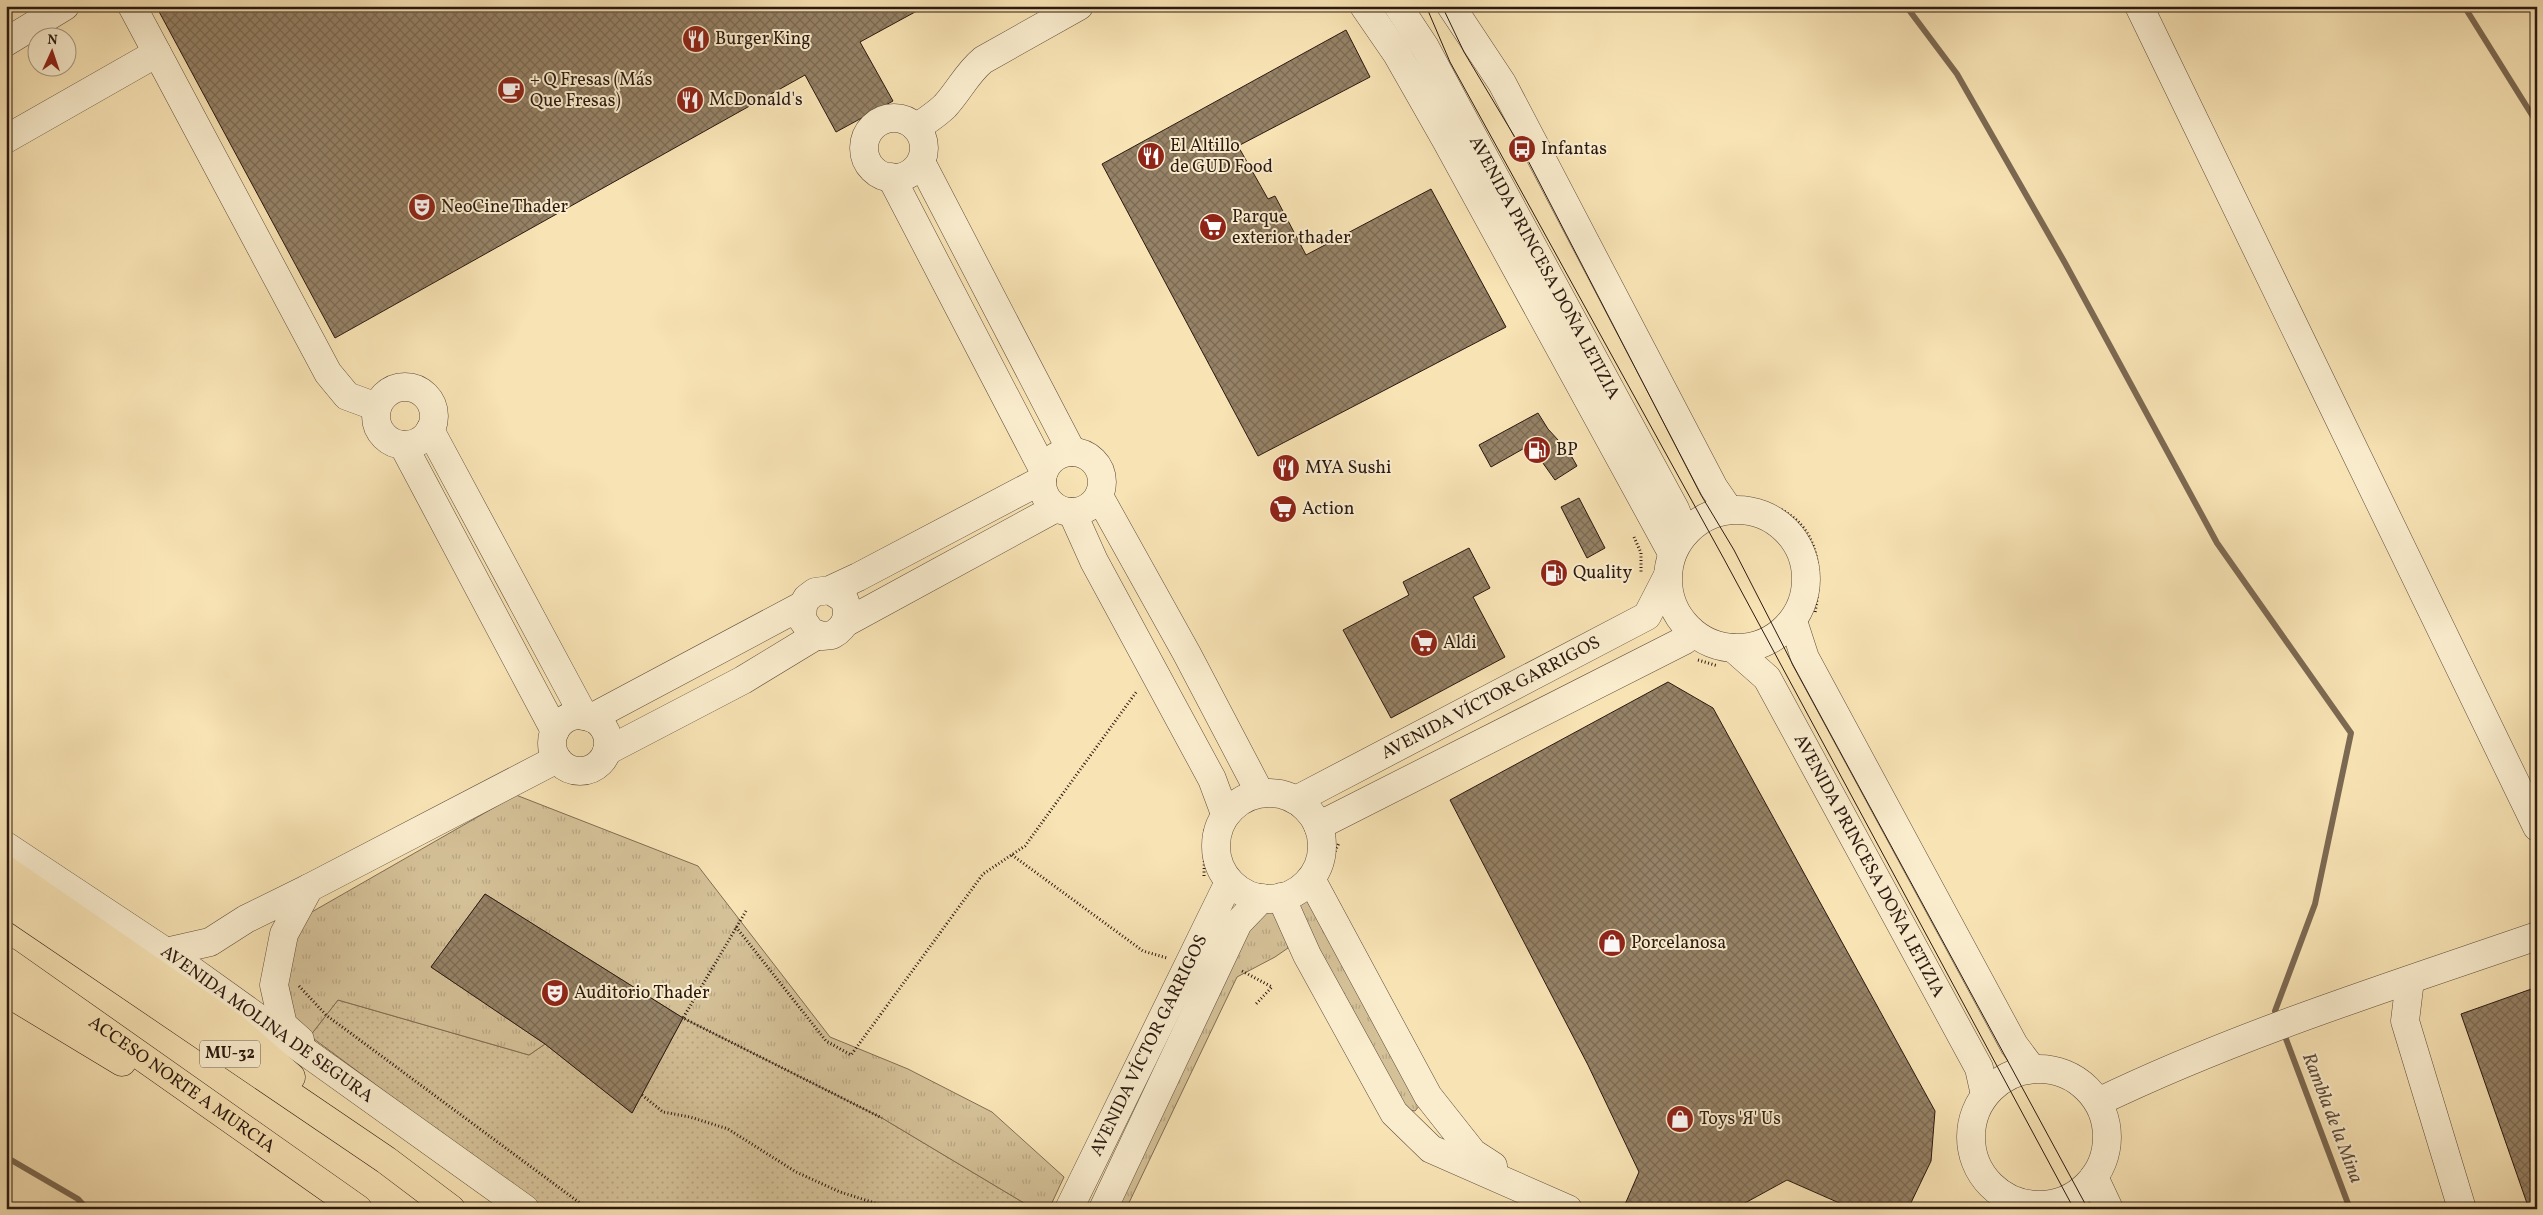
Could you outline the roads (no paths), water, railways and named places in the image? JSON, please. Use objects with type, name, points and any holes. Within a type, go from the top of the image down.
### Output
[{"type":"highway","points":[[6,870],[233,1027],[386,1160]]},
{"type":"highway","name":"MU-32","points":[[6,902],[386,1160],[451,1209]]},
{"type":"highway","name":"ACCESO NORTE A MURCIA","points":[[6,961],[358,1209]]},
{"type":"highway","points":[[6,976],[160,1083],[352,1209]]},
{"type":"highway","points":[[6,992],[62,1028],[160,1083]]},
{"type":"street","points":[[6,42],[65,6]]},
{"type":"street","points":[[132,6],[328,373],[347,396],[377,407]]},
{"type":"street","points":[[916,128],[944,107],[960,88],[970,71],[983,60],[1080,6]]},
{"type":"street","points":[[1364,6],[1398,54],[1675,554],[1675,611],[1690,630],[1710,643],[1727,658],[1773,638],[1804,621]]},
{"type":"street","name":"AVENIDA PRINCESA DOÑA LETIZIA","points":[[1398,6],[1425,47],[1670,500],[1675,554]]},
{"type":"street","points":[[1451,6],[1482,49],[1502,83],[1714,488],[1747,510],[1771,518],[1790,534],[1802,555],[1806,580],[1802,604],[1810,667],[2014,1045],[2032,1068]]},
{"type":"street","points":[[2139,6],[2537,827]]},
{"type":"street","points":[[6,139],[157,53]]},
{"type":"street","points":[[888,119],[903,120],[916,128],[923,140],[924,148],[920,162],[908,174],[891,177],[883,176],[870,166],[864,148],[866,138],[871,129],[888,119]]},
{"type":"street","points":[[920,162],[1072,452]]},
{"type":"street","points":[[891,177],[1043,476],[1045,496],[1064,510],[1094,561],[1212,779],[1217,816],[1215,850],[1220,868],[1217,883],[1244,893],[1271,898],[1297,891],[1311,879],[1320,862],[1322,844],[1318,826],[1310,812],[1296,800],[1279,793],[1260,793],[1239,801],[1217,816]]},
{"type":"street","points":[[398,388],[418,390],[431,403],[433,422],[430,430],[419,442],[403,445],[394,443],[381,432],[377,424],[377,407],[382,398],[398,388]]},
{"type":"street","points":[[430,430],[588,717],[603,727],[608,741],[607,751]]},
{"type":"street","points":[[403,445],[555,731]]},
{"type":"street","points":[[803,605],[588,717],[577,716],[564,720],[555,731],[552,745],[557,759],[564,766],[574,771],[585,771],[598,764],[607,751],[743,680],[817,635],[832,635],[846,623],[1064,510],[1082,510],[1092,505],[1099,496],[1102,482],[1100,470],[1084,454],[1072,452],[1060,454],[1050,461],[1043,476],[830,590],[815,592],[807,598],[801,612],[805,626],[817,635]]},
{"type":"street","points":[[1099,496],[1187,654],[1260,793]]},
{"type":"street","points":[[1675,554],[1706,516],[1737,504]]},
{"type":"street","name":"AVENIDA VÍCTOR GARRIGOS","points":[[1296,800],[1647,616],[1675,554]]},
{"type":"street","points":[[830,590],[844,599],[848,615],[846,623]]},
{"type":"street","name":"AVENIDA VÍCTOR GARRIGOS","points":[[1318,826],[1685,640],[1690,630]]},
{"type":"street","name":"AVENIDA PRINCESA DOÑA LETIZIA","points":[[1727,658],[1767,678],[1978,1068],[1984,1095]]},
{"type":"street","points":[[166,952],[210,942],[246,919],[557,759]]},
{"type":"street","name":"AVENIDA MOLINA DE SEGURA","points":[[6,846],[166,952],[525,1209]]},
{"type":"street","points":[[1311,879],[1428,1096],[1473,1153],[1534,1192]]},
{"type":"street","name":"AVENIDA VÍCTOR GARRIGOS","points":[[1069,1209],[1217,883]]},
{"type":"street","points":[[309,888],[284,934],[274,986],[284,1025],[330,1069]]},
{"type":"street","points":[[1271,898],[1307,955],[1394,1113],[1431,1149],[1534,1192],[1568,1209]]},
{"type":"street","name":"AVENIDA VÍCTOR GARRIGOS","points":[[1103,1209],[1238,923],[1271,898]]},
{"type":"street","points":[[2098,1102],[2153,1075],[2235,1042],[2537,936]]},
{"type":"street","points":[[2410,980],[2404,1021],[2462,1209]]},
{"type":"street","points":[[2032,1068],[2058,1071],[2081,1083],[2098,1102],[2107,1127],[2105,1153],[2094,1177],[2084,1188],[2071,1196],[2042,1207],[2022,1202],[2001,1202],[1984,1176],[1972,1150],[1971,1131],[1975,1112],[1984,1095],[2006,1077],[2032,1068]]},
{"type":"street","points":[[1394,1113],[1411,1118],[1426,1112],[1428,1096]]},
{"type":"street","points":[[2094,1177],[2109,1209]]},
{"type":"waterway","points":[[1906,6],[1957,74],[2065,263],[2217,543],[2351,733],[2315,904],[2275,1011]]},
{"type":"waterway","points":[[2464,6],[2537,123]]},
{"type":"waterway","name":"Rambla de la Mina","points":[[2286,1039],[2350,1209]]},
{"type":"waterway","points":[[6,1157],[78,1199],[87,1209]]},
{"type":"tram line","points":[[1426,6],[1450,62],[1724,559],[2074,1209]]},
{"type":"tram line","points":[[1442,6],[1464,52],[1522,149],[1701,495],[1734,550],[1793,665],[2088,1209]]},
{"type":"place","name":"Burger King","points":[[696,39]]},
{"type":"place","name":"+ Q Fresas (Más Que Fresas)","points":[[511,90]]},
{"type":"place","name":"McDonald's","points":[[690,100]]},
{"type":"place","name":"Infantas","points":[[1522,149]]},
{"type":"place","name":"El Altillo de GUD Food","points":[[1151,156]]},
{"type":"place","name":"NeoCine Thader","points":[[422,207]]},
{"type":"place","name":"Parque exterior thader","points":[[1213,227]]},
{"type":"place","name":"BP","points":[[1537,450]]},
{"type":"place","name":"MYA Sushi","points":[[1286,468]]},
{"type":"place","name":"Action","points":[[1283,509]]},
{"type":"place","name":"Quality","points":[[1554,573]]},
{"type":"place","name":"Aldi","points":[[1424,643]]},
{"type":"place","name":"Porcelanosa","points":[[1612,943]]},
{"type":"place","name":"Auditorio Thader","points":[[555,993]]},
{"type":"place","name":"Toys 'Я' Us","points":[[1680,1119]]}]
